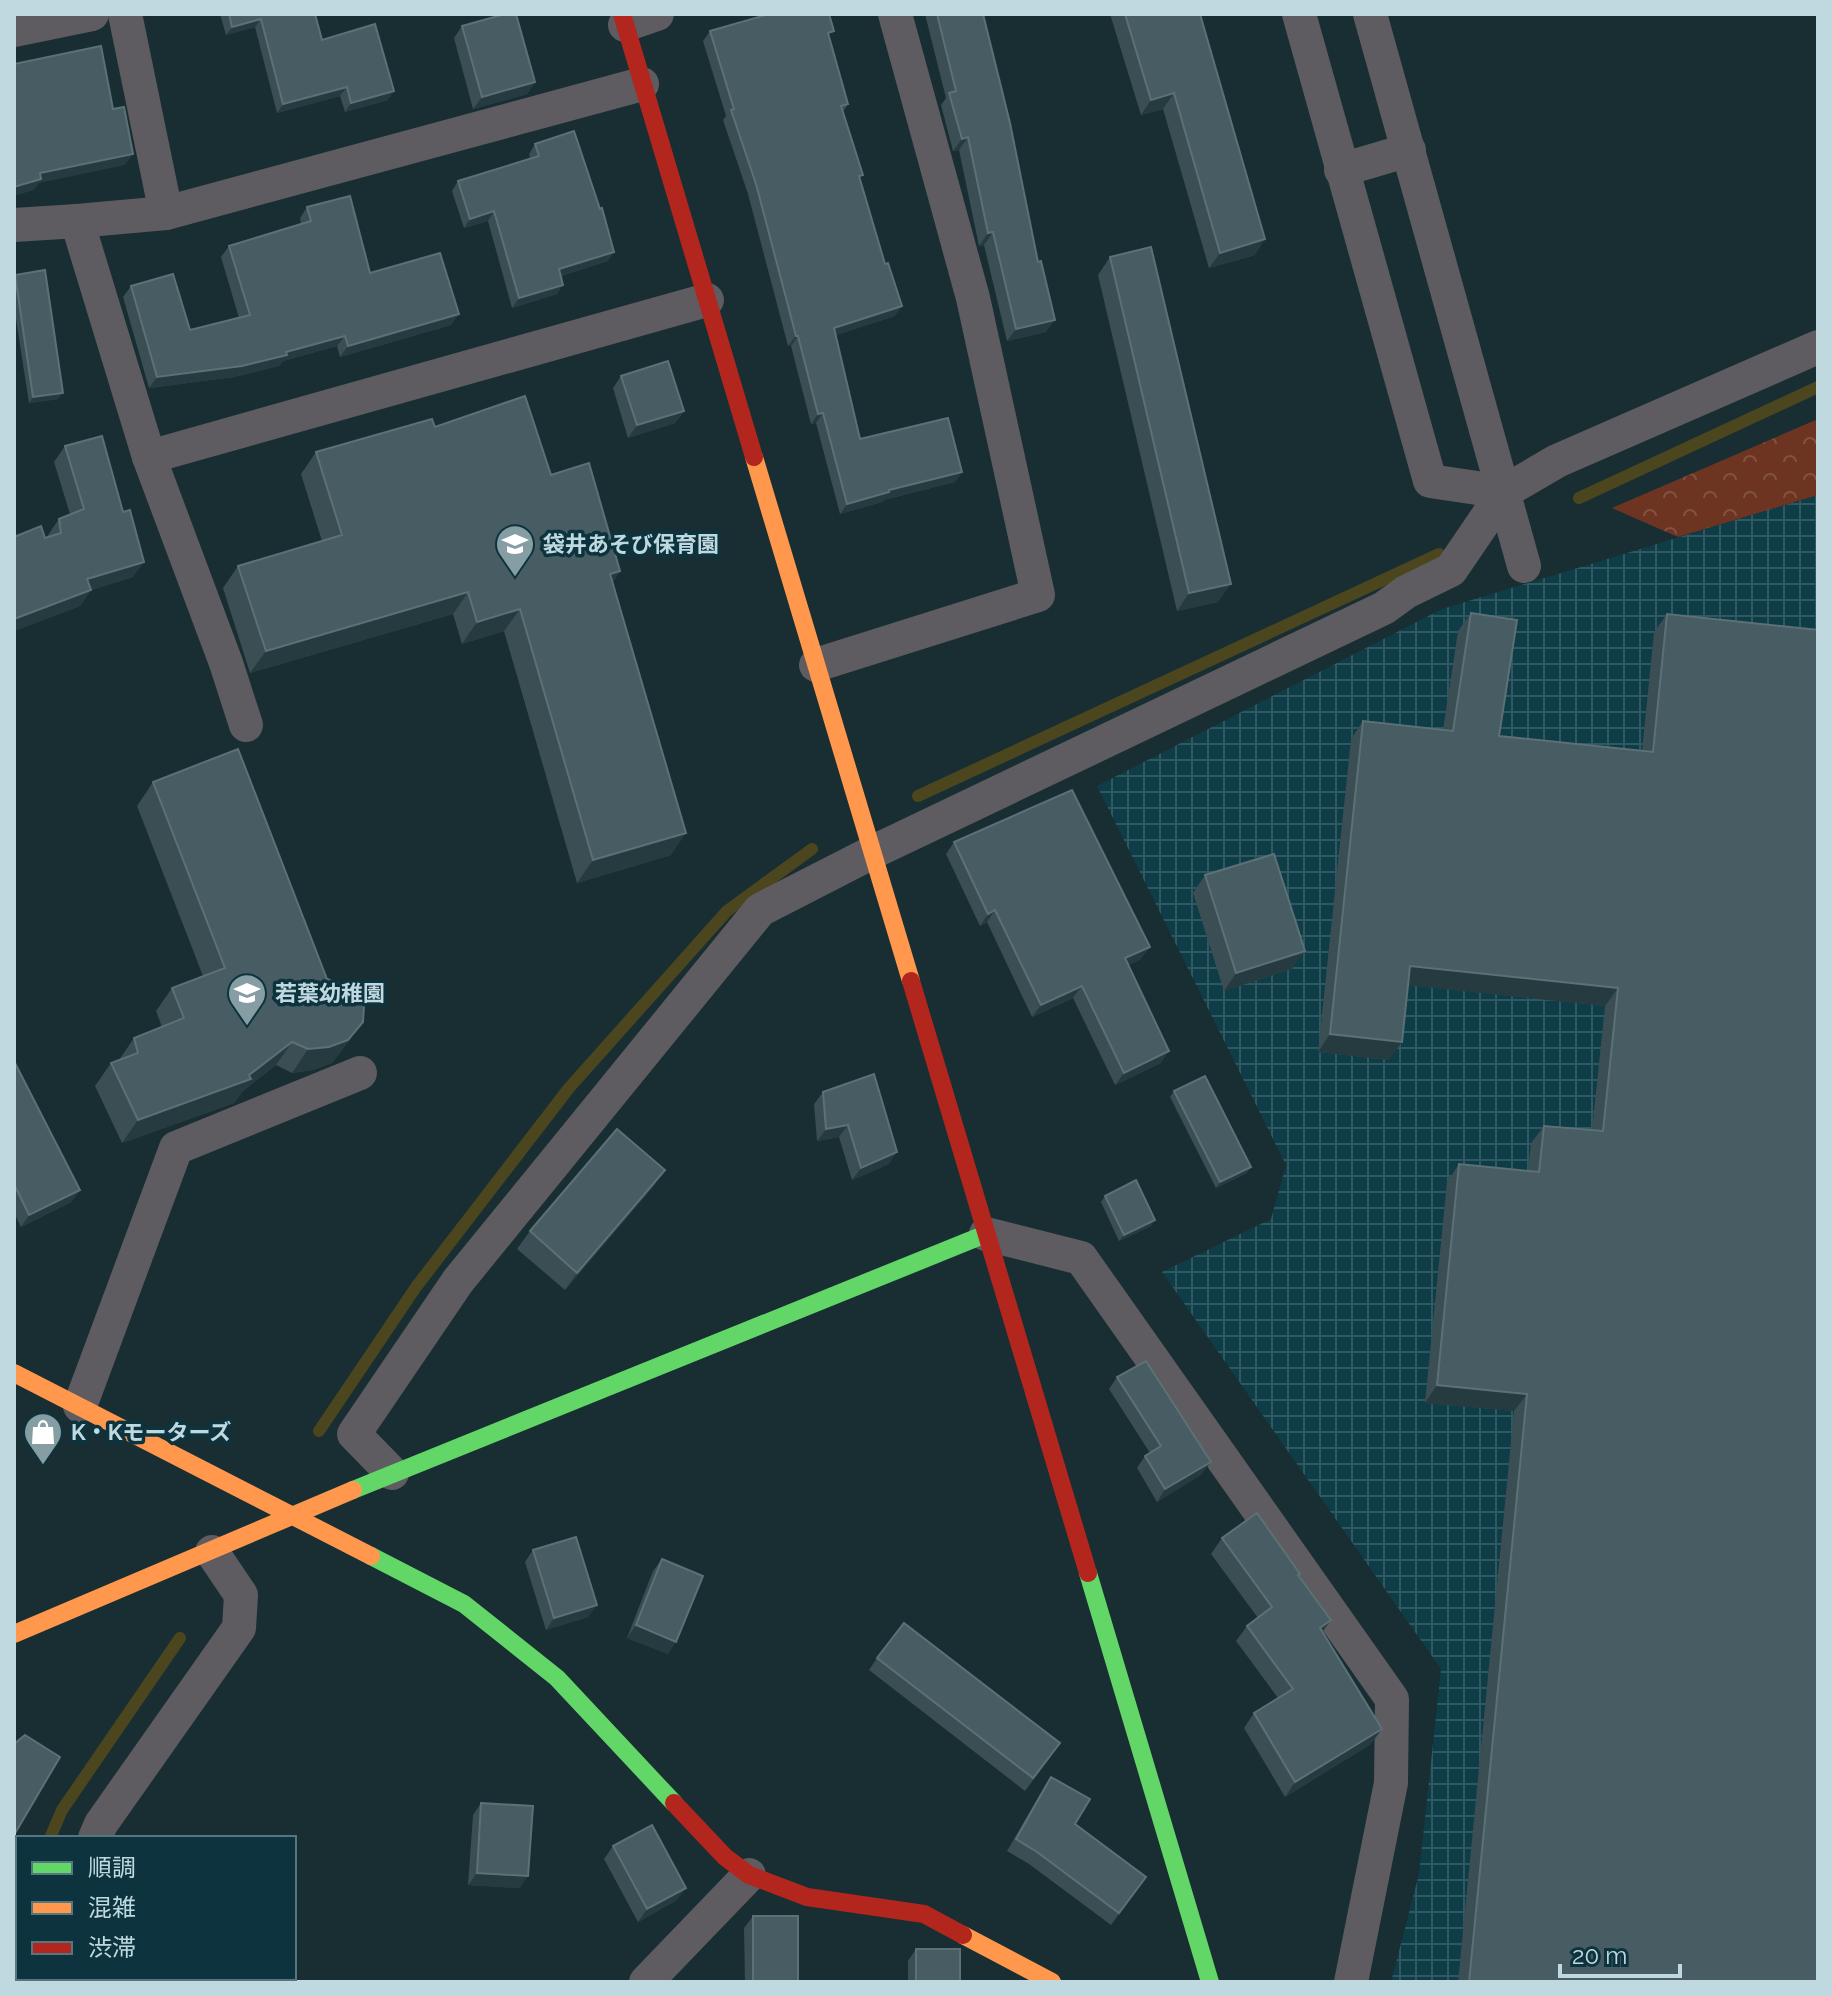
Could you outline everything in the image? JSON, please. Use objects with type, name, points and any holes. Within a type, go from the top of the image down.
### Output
[{"type":"street","points":[[14,30],[92,14]]},
{"type":"street","points":[[125,14],[166,213]]},
{"type":"street","points":[[816,665],[1038,595],[973,298],[895,14]]},
{"type":"street","points":[[1299,14],[1430,481],[1504,492]]},
{"type":"street","points":[[1370,14],[1524,566]]},
{"type":"street","points":[[634,18],[642,84],[1210,1982]]},
{"type":"street","points":[[14,225],[166,213],[642,84]]},
{"type":"street","points":[[1341,170],[1409,150]]},
{"type":"street","points":[[77,221],[149,457],[223,654],[246,725]]},
{"type":"street","points":[[149,457],[707,300]]},
{"type":"street","points":[[392,1473],[354,1434],[458,1281],[760,910],[871,853],[1384,608],[1406,592],[1451,570],[1504,492],[1557,461],[1818,347]]},
{"type":"street","points":[[80,1406],[176,1148],[360,1073]]},
{"type":"street","points":[[14,1634],[295,1517],[392,1473],[986,1234],[1081,1258],[1392,1699],[1391,1783],[1351,1982]]},
{"type":"street","points":[[14,1373],[464,1604],[557,1678],[725,1857],[749,1875],[807,1897],[924,1914],[1052,1982]]},
{"type":"street","points":[[96,1836],[101,1824],[239,1628],[241,1595],[212,1552]]},
{"type":"street","points":[[646,1982],[749,1875]]},
{"type":"shaded area","points":[[1818,495],[1818,1982],[1391,1982],[1419,1874],[1441,1669],[1162,1272],[1271,1219],[1286,1165],[1097,786],[1442,609]]},
{"type":"green space","points":[[1818,419],[1818,495],[1678,537],[1612,508]]},
{"type":"building","points":[[229,14],[315,14],[322,40],[375,24],[394,91],[351,103],[347,87],[283,104],[261,19],[232,27]]},
{"type":"building","points":[[516,14],[535,82],[482,97],[462,26]]},
{"type":"building","points":[[769,14],[829,14],[834,31],[828,33],[848,104],[841,106],[863,175],[859,176],[885,264],[888,263],[902,306],[834,328],[860,439],[948,418],[962,472],[847,504],[823,413],[818,414],[756,184],[731,110],[734,109],[710,31]]},
{"type":"building","points":[[937,14],[983,14],[1010,123],[1038,262],[1041,261],[1055,320],[1016,329],[993,232],[988,233],[968,137],[962,139],[949,93],[956,91]]},
{"type":"building","points":[[1125,14],[1200,14],[1265,239],[1220,253],[1174,93],[1151,100]]},
{"type":"building","points":[[101,46],[113,109],[124,107],[133,154],[40,173],[41,179],[14,187],[14,64]]},
{"type":"building","points":[[574,131],[602,208],[614,252],[559,269],[563,285],[519,298],[494,211],[470,219],[458,181],[539,156],[535,144]]},
{"type":"building","points":[[350,196],[370,273],[440,253],[459,314],[348,346],[345,336],[242,366],[157,377],[131,286],[173,274],[190,330],[250,315],[229,246],[311,221],[307,207]]},
{"type":"building","points":[[1151,247],[1231,584],[1189,593],[1110,257]]},
{"type":"building","points":[[45,270],[63,393],[33,397],[15,275]]},
{"type":"building","points":[[668,361],[684,411],[637,425],[621,376]]},
{"type":"building","points":[[525,396],[551,475],[589,463],[620,571],[610,574],[686,833],[593,860],[520,609],[477,622],[468,592],[266,651],[238,566],[342,535],[316,452],[432,419],[435,427]]},
{"type":"building","points":[[102,436],[123,512],[130,510],[144,562],[87,579],[91,590],[14,619],[14,537],[41,526],[45,538],[61,533],[59,519],[84,509],[65,446]]},
{"type":"building","points":[[1471,613],[1517,620],[1499,736],[1653,752],[1667,614],[1818,630],[1818,1982],[1469,1982],[1527,1394],[1437,1385],[1459,1164],[1539,1172],[1544,1126],[1603,1131],[1618,988],[1410,966],[1402,1042],[1330,1034],[1363,721],[1453,731]]},
{"type":"building","points":[[238,749],[327,979],[361,991],[363,1022],[348,1040],[329,1047],[308,1049],[292,1042],[249,1075],[251,1079],[138,1120],[111,1063],[138,1053],[134,1038],[184,1018],[172,988],[225,968],[153,782]]},
{"type":"building","points":[[1072,790],[1150,947],[1125,958],[1169,1051],[1124,1073],[1082,986],[1041,1005],[995,910],[988,914],[954,842]]},
{"type":"building","points":[[1274,854],[1305,951],[1236,973],[1205,875]]},
{"type":"building","points":[[14,1061],[80,1190],[29,1215],[14,1184]]},
{"type":"building","points":[[874,1074],[897,1152],[861,1168],[848,1125],[826,1129],[823,1092]]},
{"type":"building","points":[[1205,1076],[1251,1167],[1220,1182],[1174,1091]]},
{"type":"building","points":[[617,1129],[665,1170],[577,1273],[530,1231]]},
{"type":"building","points":[[1136,1180],[1155,1220],[1124,1235],[1105,1196]]},
{"type":"building","points":[[1146,1361],[1211,1462],[1165,1489],[1145,1456],[1161,1446],[1117,1377]]},
{"type":"building","points":[[1257,1513],[1331,1620],[1320,1628],[1382,1729],[1295,1782],[1254,1713],[1293,1689],[1247,1626],[1272,1607],[1222,1538]]},
{"type":"building","points":[[576,1537],[597,1605],[554,1618],[533,1550]]},
{"type":"building","points":[[662,1559],[703,1576],[676,1642],[636,1625]]},
{"type":"building","points":[[904,1623],[1060,1743],[1033,1778],[877,1658]]},
{"type":"building","points":[[25,1735],[60,1757],[14,1835],[14,1744]]},
{"type":"building","points":[[1051,1777],[1090,1799],[1075,1824],[1146,1877],[1119,1913],[1016,1839]]},
{"type":"building","points":[[481,1803],[533,1806],[528,1876],[477,1873]]},
{"type":"building","points":[[652,1825],[686,1888],[647,1909],[613,1846]]},
{"type":"building","points":[[753,1916],[798,1916],[798,1982],[753,1982]]},
{"type":"building","points":[[916,1949],[960,1949],[960,1982],[916,1982]]},
{"type":"waterway","points":[[1579,498],[1818,387]]},
{"type":"waterway","points":[[918,796],[1439,554]]},
{"type":"waterway","points":[[319,1431],[416,1287],[569,1088],[727,911],[812,849]]},
{"type":"waterway","points":[[51,1836],[62,1810],[180,1638]]},
{"type":"waterway","points":[[14,1922],[16,1917]]},
{"type":"traffic: fast","points":[[353,1490],[986,1234]]},
{"type":"traffic: fast","points":[[371,1556],[464,1604],[557,1678],[674,1803]]},
{"type":"traffic: fast","points":[[1088,1573],[1210,1982]]},
{"type":"traffic: slow","points":[[754,457],[911,981]]},
{"type":"traffic: slow","points":[[14,1373],[371,1556]]},
{"type":"traffic: slow","points":[[14,1634],[353,1490]]},
{"type":"traffic: slow","points":[[963,1935],[1052,1982]]},
{"type":"traffic: jam","points":[[622,14],[754,457]]},
{"type":"traffic: jam","points":[[911,981],[1088,1573]]},
{"type":"traffic: jam","points":[[674,1803],[725,1857],[749,1875],[807,1897],[924,1914],[963,1935]]},
{"type":"place","name":"袋井あそび保育園","points":[[515,578]]},
{"type":"place","name":"若葉幼稚園","points":[[247,1027]]},
{"type":"place","name":"K・Kモーターズ","points":[[43,1466]]}]
